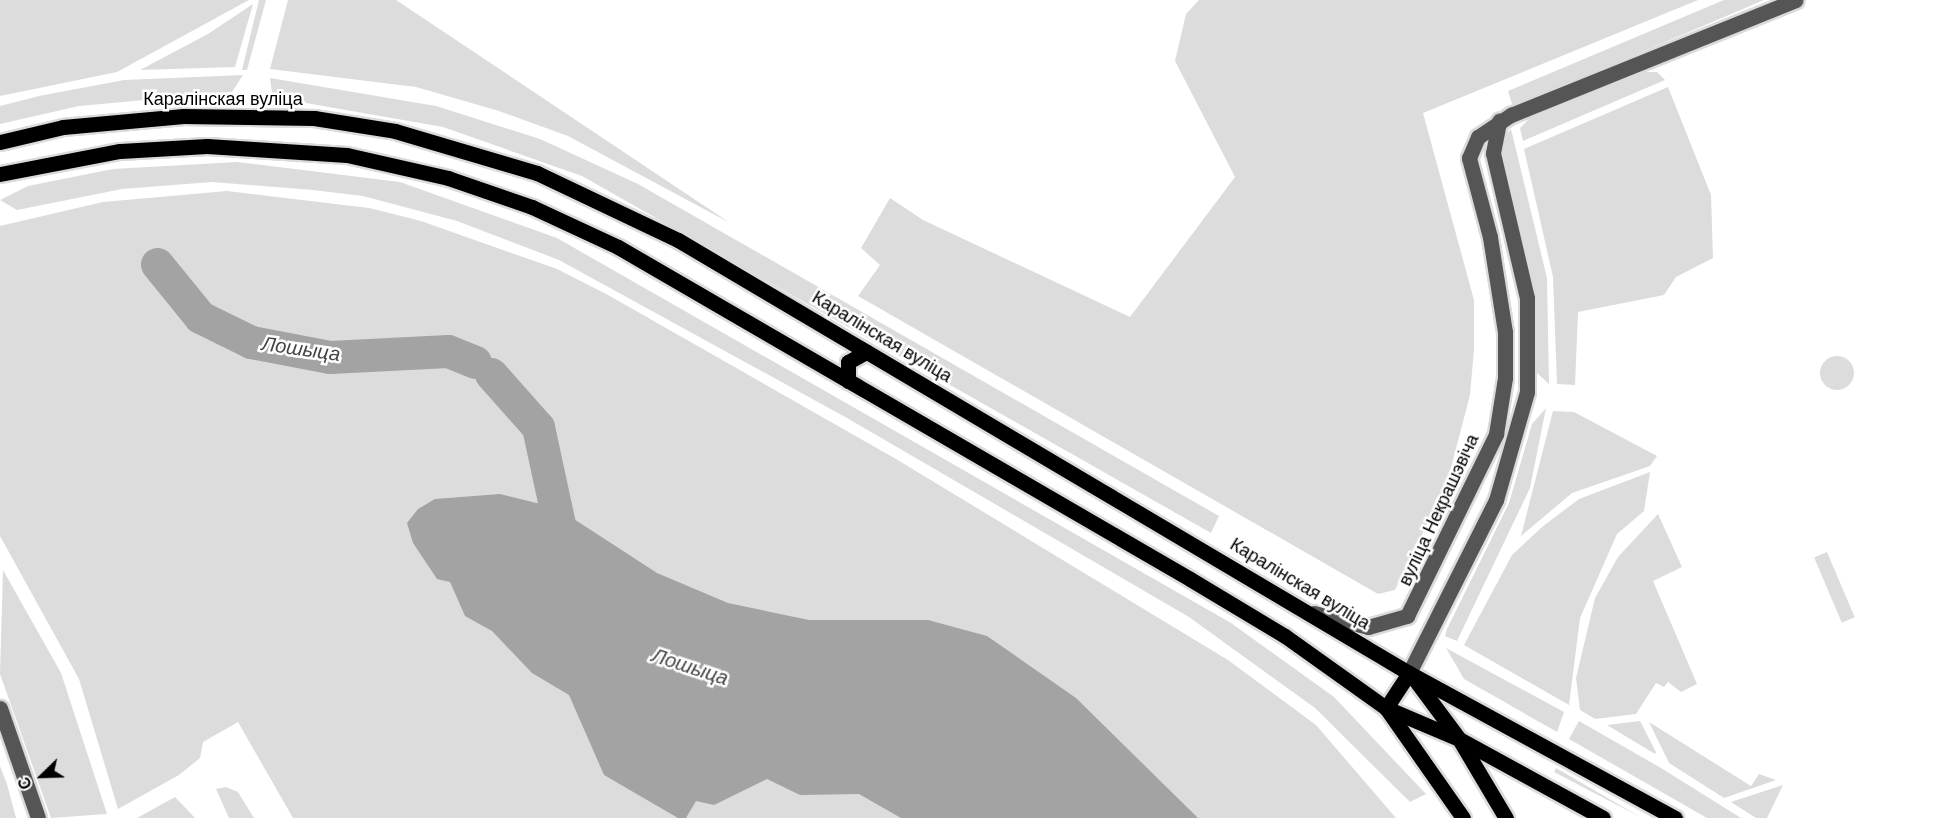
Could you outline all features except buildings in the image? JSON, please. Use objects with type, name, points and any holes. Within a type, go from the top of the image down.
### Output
[{"type":"main road","name":"Каралінская вуліца","points":[[0,142],[63,127],[183,116],[314,118],[395,131],[476,153],[593,196],[678,240],[1314,613],[1409,672],[1675,818]]},
{"type":"main road","points":[[0,174],[120,151],[207,146],[347,155],[448,178],[532,207],[618,247],[1285,636],[1386,708],[1460,740],[1603,818]]},
{"type":"main road","points":[[848,381],[848,362],[867,352]]},
{"type":"main road","points":[[1386,708],[1409,672],[1460,740],[1506,818]]},
{"type":"main road","points":[[1386,708],[1463,818]]},
{"type":"main road","points":[[1489,791],[1491,774],[1513,767]]},
{"type":"street","name":"вуліца Некрашэвіча","points":[[1314,613],[1368,627],[1407,616],[1496,434],[1505,378],[1505,332],[1491,237],[1469,158],[1478,137],[1499,121],[1796,0]]},
{"type":"street","points":[[1409,672],[1496,500],[1527,392],[1527,298],[1493,153],[1499,121]]},
{"type":"street","points":[[0,708],[38,818]]},
{"type":"shaded area","points":[[0,0],[249,0],[117,72],[0,96]]},
{"type":"shaded area","points":[[259,0],[266,0],[247,70],[242,70]]},
{"type":"shaded area","points":[[288,0],[396,0],[730,223],[568,136],[499,111],[416,87],[270,69]]},
{"type":"shaded area","points":[[1199,0],[1698,0],[1423,113],[1474,300],[1474,349],[1470,395],[1447,483],[1395,590],[1378,594],[858,296],[880,265],[861,248],[890,198],[923,220],[1130,317],[1235,177],[1175,61],[1186,14]]},
{"type":"shaded area","points":[[1724,0],[1764,0],[1513,107],[1508,91]]},
{"type":"shaded area","points":[[253,4],[235,67],[140,70],[208,34]]},
{"type":"shaded area","points":[[1642,72],[1657,72],[1665,80],[1523,141],[1520,128],[1529,119]]},
{"type":"shaded area","points":[[243,75],[232,92],[79,106],[0,124],[0,106],[39,96],[124,80]]},
{"type":"shaded area","points":[[270,78],[436,106],[540,139],[638,184],[1219,516],[1211,533],[582,176],[443,127],[283,99],[272,93]]},
{"type":"shaded area","points":[[1668,87],[1711,195],[1713,258],[1676,277],[1664,295],[1578,312],[1575,385],[1557,384],[1553,277],[1524,149]]},
{"type":"shaded area","points":[[1511,129],[1547,278],[1549,384],[1537,373],[1534,303],[1503,153],[1503,137]]},
{"type":"shaded area","points":[[237,162],[400,182],[557,238],[1231,623],[1334,697],[1426,794],[1410,802],[1315,708],[1189,617],[847,418],[559,260],[457,221],[363,196],[313,190],[212,182],[122,189],[17,210],[0,200],[28,186],[113,169]]},
{"type":"shaded area","points":[[227,191],[369,208],[421,221],[557,269],[608,295],[896,459],[1228,660],[1316,725],[1396,818],[293,818],[238,722],[203,742],[200,758],[179,775],[118,809],[79,679],[0,536],[0,226],[103,202]]},
{"type":"shaded area","points":[[1837,356],[1849,361],[1854,373],[1849,385],[1837,390],[1825,385],[1820,373],[1825,361]]},
{"type":"shaded area","points":[[1546,408],[1530,488],[1457,641],[1445,636],[1447,629],[1509,503],[1532,424]]},
{"type":"shaded area","points":[[1553,411],[1574,412],[1657,456],[1650,466],[1572,493],[1521,536]]},
{"type":"shaded area","points":[[1650,472],[1644,511],[1617,534],[1580,618],[1569,705],[1464,645],[1512,555],[1542,527],[1579,499]]},
{"type":"shaded area","points":[[1658,514],[1682,567],[1653,581],[1697,684],[1681,692],[1668,682],[1664,687],[1656,683],[1636,714],[1595,719],[1580,710],[1576,678],[1595,598],[1618,557]]},
{"type":"shaded area","points":[[1827,552],[1855,617],[1842,623],[1814,557]]},
{"type":"shaded area","points":[[3,570],[61,673],[107,814],[51,818],[0,674]]},
{"type":"shaded area","points":[[1446,648],[1564,712],[1557,732],[1464,679]]},
{"type":"shaded area","points":[[1579,721],[1661,768],[1741,818],[1707,818],[1569,739]]},
{"type":"shaded area","points":[[1640,721],[1656,752],[1655,754],[1607,725]]},
{"type":"shaded area","points":[[1649,722],[1751,786],[1759,774],[1776,780],[1724,798],[1669,763]]},
{"type":"shaded area","points":[[0,766],[7,784],[16,818],[0,818]]},
{"type":"shaded area","points":[[1556,768],[1642,818],[1554,772]]},
{"type":"shaded area","points":[[1783,785],[1767,818],[1756,818],[1731,802]]},
{"type":"shaded area","points":[[226,787],[238,792],[254,818],[229,818],[216,789]]},
{"type":"shaded area","points":[[175,797],[195,818],[137,818]]},
{"type":"water","points":[[500,494],[557,508],[657,573],[728,603],[809,620],[928,620],[987,636],[1076,698],[1198,818],[901,818],[859,794],[800,795],[767,779],[714,805],[696,801],[686,818],[678,818],[604,775],[569,695],[532,673],[492,631],[465,616],[450,582],[437,579],[413,543],[407,523],[418,509],[435,499]]},
{"type":"waterway","name":"Лошыца","points":[[157,264],[200,317],[251,342],[330,357],[448,351],[475,362]]},
{"type":"waterway","name":"Лошыца","points":[[491,374],[538,427],[565,552]]}]
